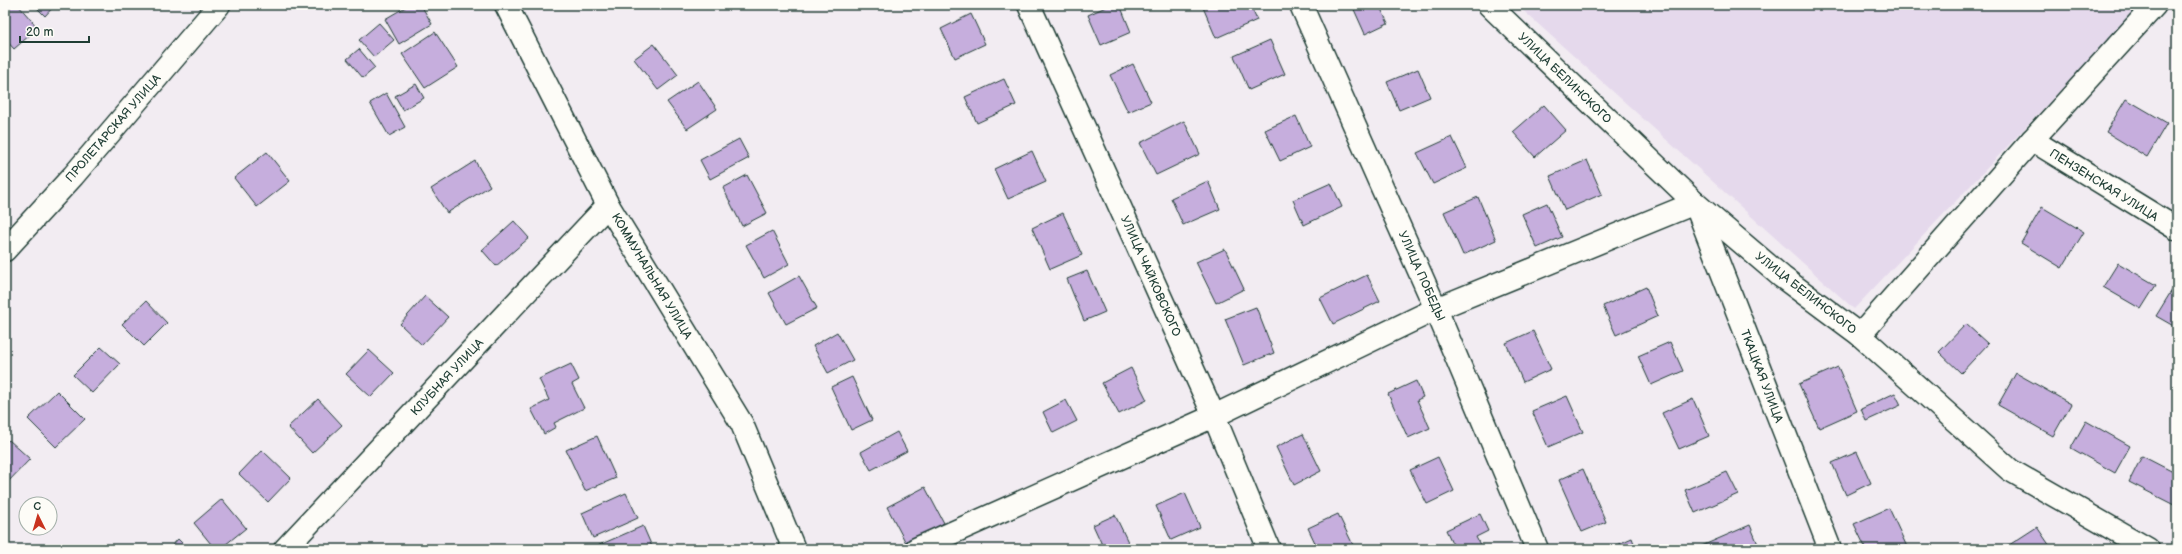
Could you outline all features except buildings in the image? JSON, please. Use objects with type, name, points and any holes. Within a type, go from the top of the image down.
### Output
[{"type":"street","name":"ПРОЛЕТАРСКАЯ УЛИЦА","points":[[5,250],[73,176],[219,5]]},
{"type":"street","name":"КОММУНАЛЬНАЯ УЛИЦА","points":[[506,5],[608,204],[742,424],[794,549]]},
{"type":"street","name":"УЛИЦА ЧАЙКОВСКОГО","points":[[1029,5],[1214,416],[1269,549]]},
{"type":"street","name":"УЛИЦА ПОБЕДЫ","points":[[1301,5],[1436,309],[1537,549]]},
{"type":"street","name":"УЛИЦА БЕЛИНСКОГО","points":[[1489,5],[1695,203],[1782,277],[1860,335],[2010,470],[2148,549]]},
{"type":"street","points":[[1860,335],[2032,140],[2155,5]]},
{"type":"street","name":"ПЕНЗЕНСКАЯ УЛИЦА","points":[[2032,140],[2177,229]]},
{"type":"street","points":[[916,549],[1214,416],[1436,309],[1695,203]]},
{"type":"street","name":"ТКАЦКАЯ УЛИЦА","points":[[1695,203],[1830,549]]},
{"type":"street","name":"КЛУБНАЯ УЛИЦА","points":[[285,549],[608,204]]},
{"type":"shaded area","points":[[1517,5],[2141,5],[1854,309]]}]
